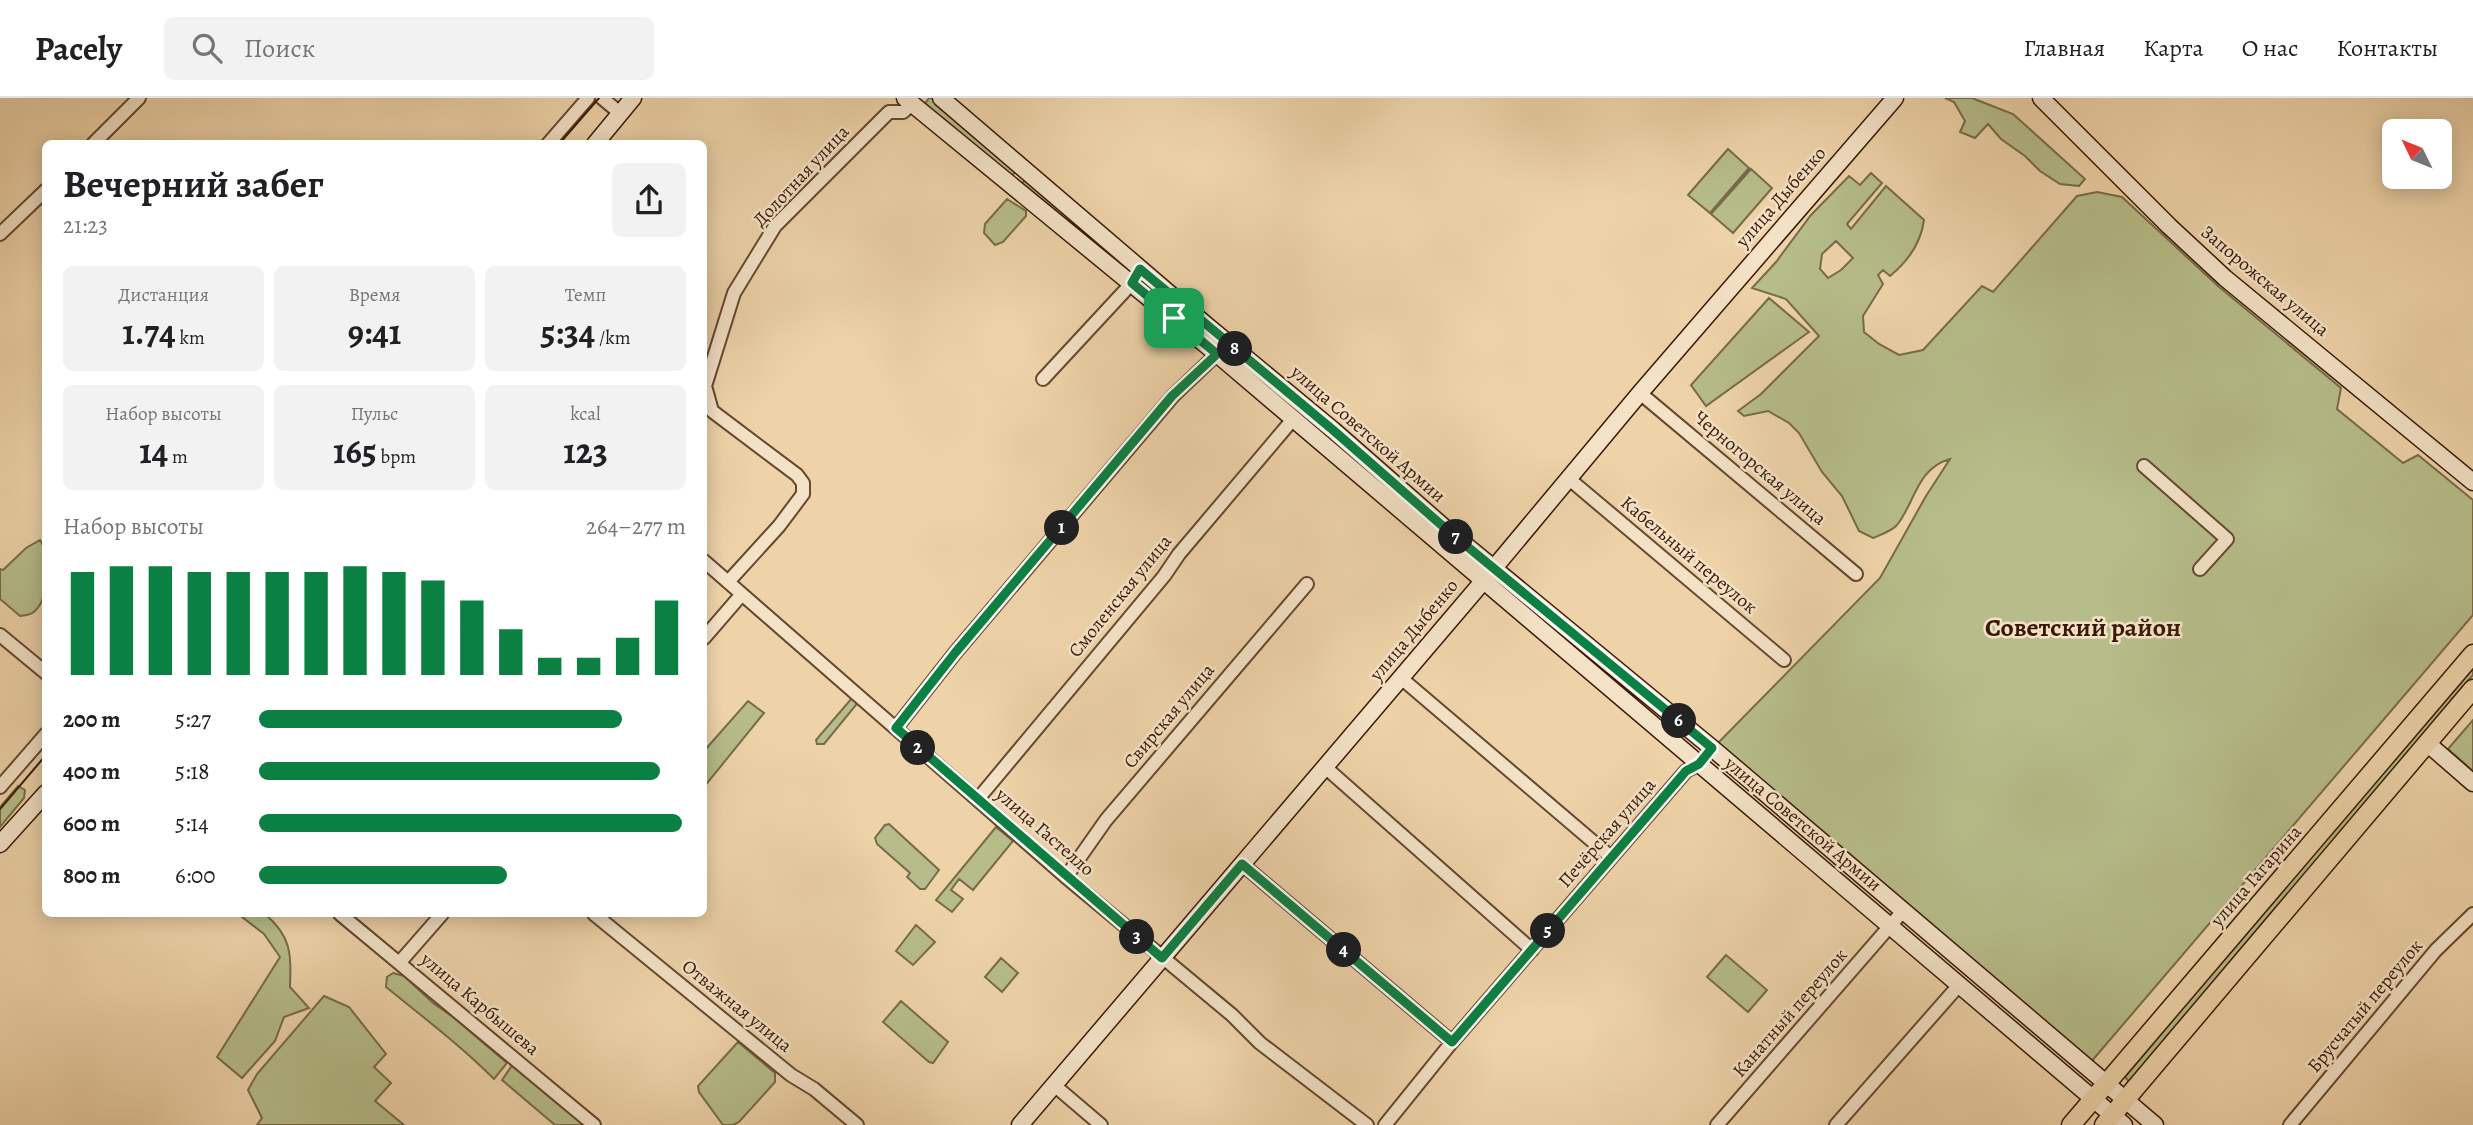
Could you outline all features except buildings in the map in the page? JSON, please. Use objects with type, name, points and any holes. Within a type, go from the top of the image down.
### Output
[{"type":"main road","points":[[598,140],[633,98]]},
{"type":"main road","name":"улица Советской Армии","points":[[942,98],[1140,269],[1333,430],[1699,764],[2094,1098],[2114,1122]]},
{"type":"main road","name":"улица Дыбенко","points":[[1020,1125],[1640,393],[1895,98]]},
{"type":"main road","name":"Запорожская улица","points":[[2041,98],[2225,278],[2473,482]]},
{"type":"main road","name":"улица Советской Армии","points":[[908,101],[1294,418],[1712,748],[2155,1125]]},
{"type":"main road","points":[[1012,186],[1024,170]]},
{"type":"main road","points":[[1132,283],[1140,269]]},
{"type":"main road","name":"улица Гагарина","points":[[2071,1125],[2473,654]]},
{"type":"main road","points":[[2114,1122],[2126,1100],[2473,689]]},
{"type":"main road","points":[[2427,743],[2473,783]]},
{"type":"main road","points":[[1699,764],[1712,748]]},
{"type":"main road","points":[[0,855],[6,839],[42,798]]},
{"type":"street","points":[[97,140],[139,98]]},
{"type":"street","points":[[551,140],[588,98]]},
{"type":"street","points":[[602,98],[620,113]]},
{"type":"street","name":"Долотная улица","points":[[707,380],[734,293],[775,226],[889,112],[903,112],[908,101]]},
{"type":"street","points":[[0,234],[42,194]]},
{"type":"street","points":[[1043,379],[1132,283]]},
{"type":"street","points":[[896,728],[955,653],[1172,396],[1217,354]]},
{"type":"street","name":"Долотная улица","points":[[707,393],[712,411],[797,475],[803,483],[803,494],[779,526],[728,582]]},
{"type":"street","name":"Черногорская улица","points":[[1640,393],[1856,574]]},
{"type":"street","name":"Смоленская улица","points":[[978,799],[1294,418]]},
{"type":"street","points":[[2144,466],[2227,539],[2200,569]]},
{"type":"street","name":"Кабельный переулок","points":[[1568,478],[1784,660]]},
{"type":"street","name":"улица Гастелло","points":[[707,564],[1066,877],[1232,1015],[1260,1043],[1367,1125]]},
{"type":"street","name":"Свирская улица","points":[[1066,877],[1106,820],[1307,584]]},
{"type":"street","points":[[707,634],[741,594]]},
{"type":"street","points":[[0,635],[42,670]]},
{"type":"street","points":[[1401,678],[1611,857]]},
{"type":"street","points":[[0,787],[42,739]]},
{"type":"street","name":"Печёрская улица","points":[[1385,1125],[1452,1042],[1611,857],[1686,771],[1699,764]]},
{"type":"street","points":[[1325,767],[1531,950]]},
{"type":"street","points":[[1242,864],[1452,1042]]},
{"type":"street","name":"Канатный переулок","points":[[1717,1125],[1903,911]]},
{"type":"street","name":"Брусчатый переулок","points":[[2290,1125],[2437,950],[2473,914]]},
{"type":"street","name":"улица Карбышева","points":[[344,917],[594,1125]]},
{"type":"street","points":[[400,962],[439,917]]},
{"type":"street","name":"Отважная улица","points":[[598,917],[857,1125]]},
{"type":"street","points":[[1836,1125],[1960,984]]},
{"type":"street","points":[[1054,1085],[1101,1125]]},
{"type":"green space","points":[[929,98],[934,98],[1019,167],[1011,177],[924,105]]},
{"type":"green space","points":[[1945,98],[1972,98],[2013,114],[2085,179],[2079,186],[2060,184],[2001,139],[1988,124],[1975,138],[1960,132],[1965,121],[1954,102]]},
{"type":"green space","points":[[1728,149],[1749,168],[1710,213],[1688,195]]},
{"type":"green space","points":[[1751,169],[1772,188],[1733,233],[1711,214]]},
{"type":"green space","points":[[1871,173],[1882,183],[1847,224],[1851,229],[1886,186],[1924,220],[1920,236],[1902,265],[1890,276],[1883,270],[1878,275],[1883,284],[1863,316],[1864,332],[1899,355],[1923,350],[1982,286],[1993,292],[2077,196],[2097,192],[2122,197],[2218,286],[2341,388],[2337,409],[2403,463],[2418,455],[2473,500],[2473,615],[2091,1062],[1717,744],[1880,578],[1950,459],[1930,470],[1923,478],[1897,525],[1873,538],[1859,531],[1842,496],[1822,472],[1799,433],[1789,423],[1768,411],[1744,416],[1738,411],[1761,394],[1819,336],[1786,299],[1752,288],[1776,262],[1811,215],[1849,176],[1860,185]],"holes":[[[1836,241],[1853,258],[1828,278],[1820,269],[1822,254]]]},
{"type":"green space","points":[[1029,175],[1135,265],[1128,274],[1020,186]]},
{"type":"green space","points":[[1007,199],[1026,211],[1026,216],[1003,242],[995,245],[984,233],[985,224]]},
{"type":"green space","points":[[1769,298],[1809,332],[1706,406],[1691,385]]},
{"type":"green space","points":[[40,540],[42,544],[42,600],[35,611],[20,616],[0,599],[0,569],[3,570],[26,548]]},
{"type":"green space","points":[[2473,662],[2473,675],[2130,1083],[2125,1077]]},
{"type":"green space","points":[[852,698],[856,705],[824,744],[817,744],[816,740]]},
{"type":"green space","points":[[748,701],[764,713],[707,783],[707,748]]},
{"type":"green space","points":[[2473,720],[2473,771],[2448,749]]},
{"type":"green space","points":[[18,786],[25,790],[24,798],[0,827],[0,807]]},
{"type":"green space","points":[[889,824],[939,870],[925,889],[920,889],[907,877],[910,873],[877,844],[875,838],[885,825]]},
{"type":"green space","points":[[996,827],[1013,841],[973,890],[959,879],[951,890],[963,899],[952,912],[936,900]]},
{"type":"green space","points":[[242,917],[268,917],[280,930],[290,955],[290,987],[309,1008],[284,1017],[275,1041],[242,1078],[217,1057],[280,957],[264,934]]},
{"type":"green space","points":[[916,925],[935,942],[913,965],[896,951]]},
{"type":"green space","points":[[1726,955],[1767,990],[1748,1012],[1707,977]]},
{"type":"green space","points":[[1001,958],[1018,973],[1002,992],[985,977]]},
{"type":"green space","points":[[393,973],[404,976],[507,1063],[494,1079],[455,1043],[386,987],[387,977]]},
{"type":"green space","points":[[324,996],[349,1007],[386,1054],[374,1067],[391,1083],[375,1101],[404,1125],[257,1125],[262,1118],[248,1090],[257,1074]]},
{"type":"green space","points":[[901,1001],[948,1042],[933,1063],[883,1022]]},
{"type":"green space","points":[[738,1042],[775,1073],[775,1082],[739,1122],[723,1125],[699,1092],[698,1086]]},
{"type":"green space","points":[[513,1064],[586,1125],[555,1125],[502,1080]]},
{"type":"tram line","points":[[562,140],[599,98]]},
{"type":"tram line","points":[[0,809],[42,760]]},
{"type":"district","name":"Советский район","points":[[2083,627]]},
{"type":"route","points":[[1140,269],[1333,430],[1446,529],[1712,748],[1699,764],[1686,771],[1452,1042],[1242,864],[1162,958],[896,728],[955,653],[1172,396],[1217,354],[1174,318],[1132,283],[1140,269]]}]
